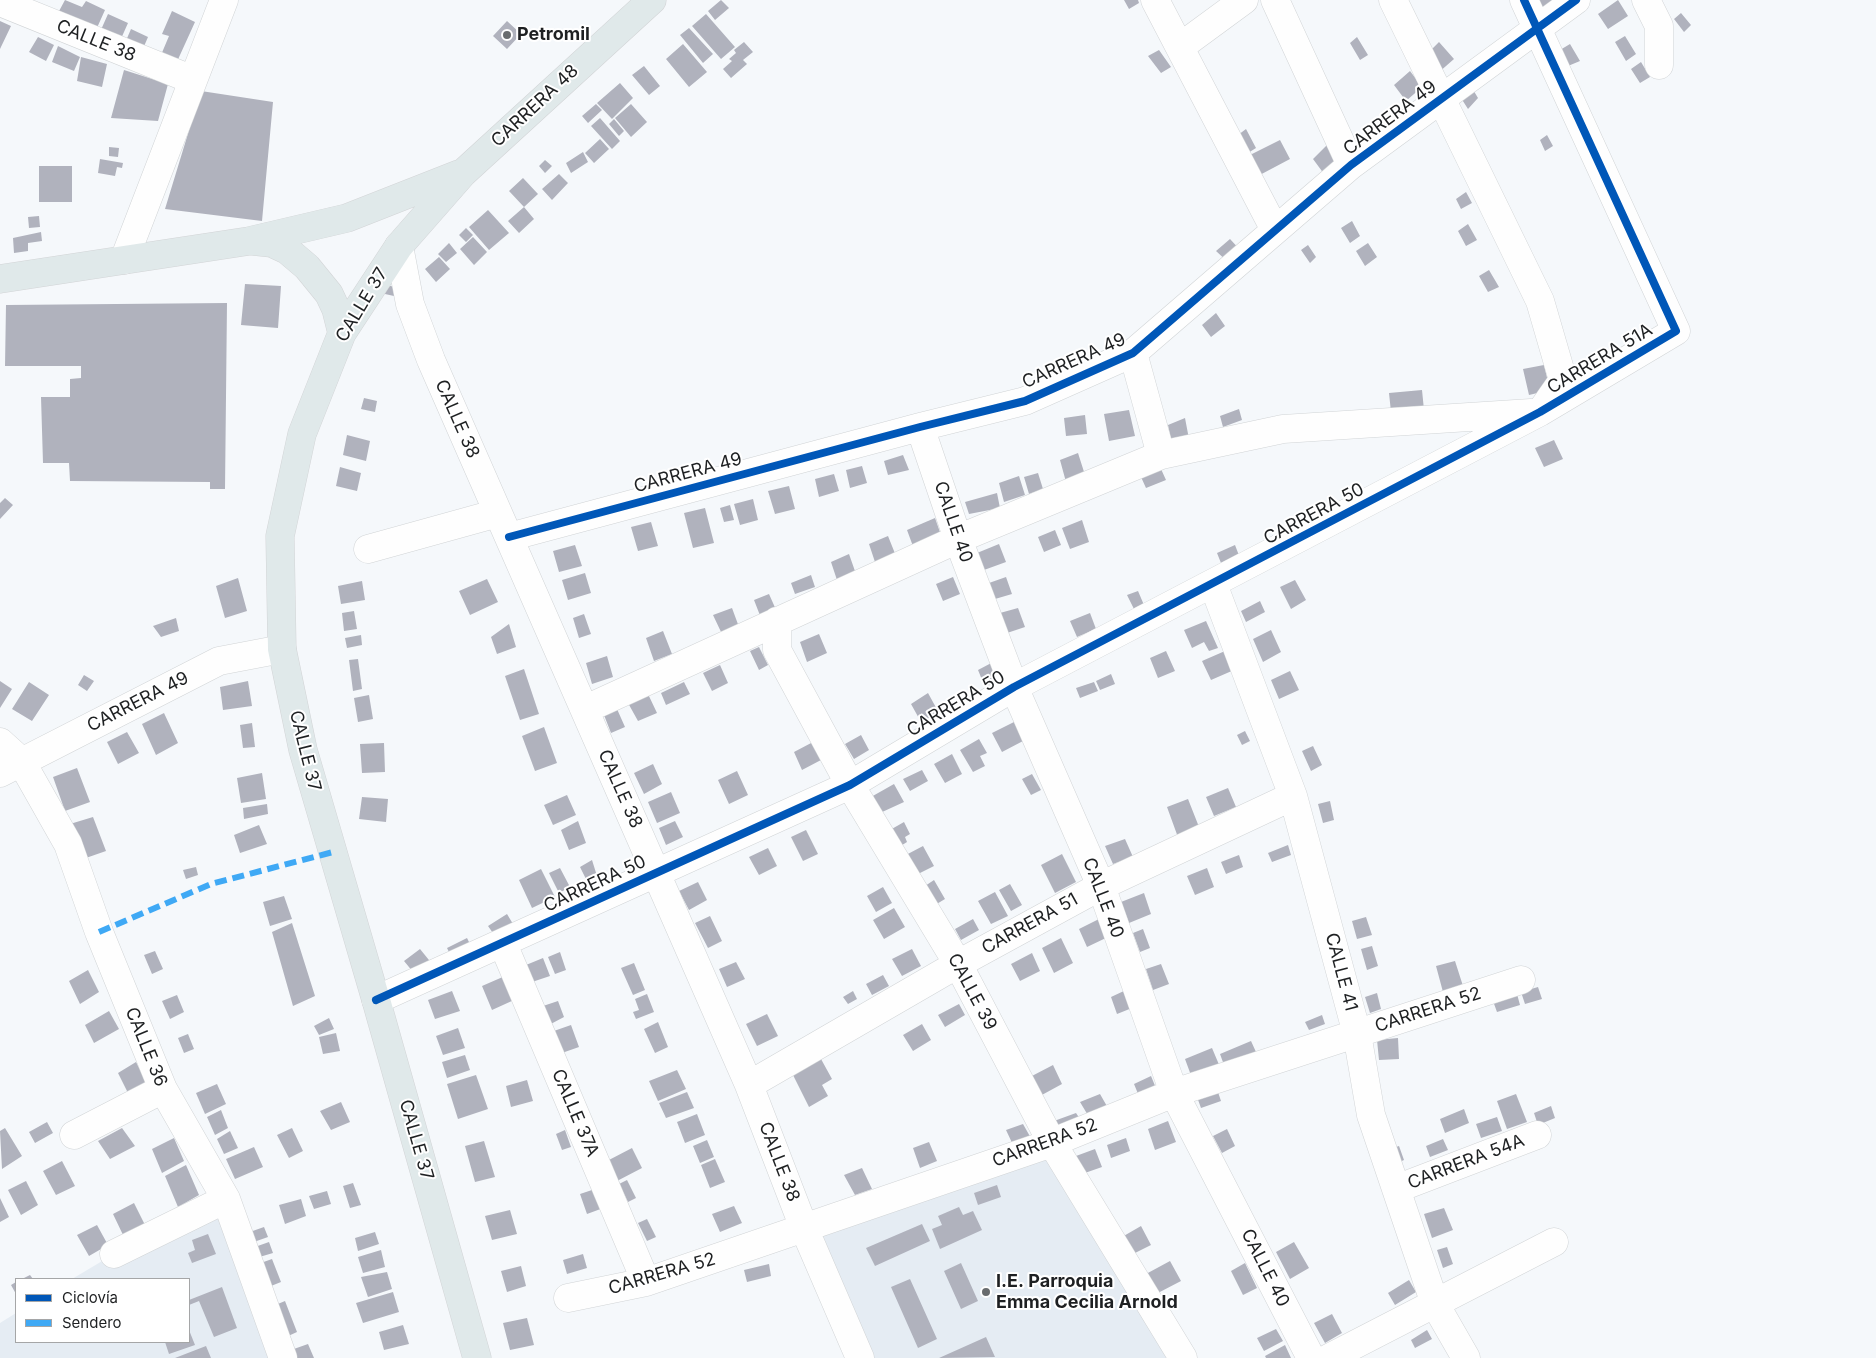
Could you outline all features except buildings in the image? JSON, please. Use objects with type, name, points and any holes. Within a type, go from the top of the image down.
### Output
[{"type":"main road","name":"CARRERA 48","points":[[463,173],[652,0]]},
{"type":"main road","points":[[0,280],[249,241],[348,218],[463,173]]},
{"type":"main road","name":"CALLE 37","points":[[463,173],[399,246],[342,333],[302,434],[280,536],[282,649],[303,750],[376,1000],[476,1358]]},
{"type":"main road","points":[[249,241],[272,243],[287,250],[307,267],[329,294],[336,309],[342,333]]},
{"type":"street","points":[[124,260],[224,0]]},
{"type":"street","points":[[1156,0],[1275,230]]},
{"type":"street","points":[[1180,47],[1244,0]]},
{"type":"street","points":[[1275,0],[1352,165]]},
{"type":"street","points":[[586,709],[958,538],[1161,455],[1283,429],[1540,412],[1563,380],[1540,301],[1394,0]]},
{"type":"street","points":[[1524,0],[1538,28]]},
{"type":"street","name":"CARRERA 49","points":[[368,549],[504,525],[1026,400],[1133,353],[1352,165],[1576,0]]},
{"type":"street","points":[[1646,0],[1659,26],[1658,65]]},
{"type":"street","name":"CALLE 38","points":[[0,2],[193,80]]},
{"type":"street","name":"CARRERA 51A","points":[[1538,28],[1676,331],[1540,412]]},
{"type":"street","name":"CALLE 38","points":[[399,246],[410,304],[424,341],[749,1085],[804,1228],[860,1358]]},
{"type":"street","points":[[1133,353],[1161,455]]},
{"type":"street","name":"CARRERA 50","points":[[376,1000],[504,944],[656,872],[850,785],[1014,687],[1540,412]]},
{"type":"street","name":"CALLE 40","points":[[920,426],[958,538],[1014,687],[1101,886],[1174,1094],[1311,1358]]},
{"type":"street","name":"CALLE 41","points":[[1213,584],[1294,796],[1357,1034],[1371,1115],[1435,1304],[1466,1358]]},
{"type":"street","name":"CALLE 39","points":[[777,621],[777,650],[850,785],[958,964],[1052,1143],[1183,1358]]},
{"type":"street","name":"CARRERA 49","points":[[10,767],[219,661],[282,649]]},
{"type":"street","name":"CALLE 36","points":[[0,742],[10,767],[68,844],[99,932],[162,1089],[226,1199],[283,1358]]},
{"type":"street","name":"CARRERA 51","points":[[749,1085],[958,964],[1101,886],[1294,796]]},
{"type":"street","name":"CALLE 37A","points":[[504,944],[646,1282]]},
{"type":"street","name":"CARRERA 52","points":[[568,1298],[646,1282],[1052,1143],[1174,1094],[1520,980]]},
{"type":"street","points":[[74,1135],[162,1089]]},
{"type":"street","name":"CARRERA 54A","points":[[1396,1189],[1537,1135]]},
{"type":"street","points":[[114,1254],[226,1199]]},
{"type":"street","points":[[1329,1358],[1554,1242]]},
{"type":"shaded area","name":"I.E. Parroquia Emma Cecilia Arnold","points":[[1046,1145],[1177,1358],[861,1358],[810,1226]]},
{"type":"shaded area","points":[[226,1199],[283,1358],[0,1358],[0,1323],[15,1314],[15,1343],[190,1343],[190,1278],[74,1278],[114,1254]]},
{"type":"marked path","points":[[99,932],[211,884],[333,852]]},
{"type":"cycle path","points":[[376,1000],[850,785],[1014,687],[1540,412],[1676,331],[1524,0]]},
{"type":"cycle path","points":[[509,537],[920,427],[1025,401],[1133,353],[1351,165],[1576,0]]},
{"type":"place","name":"Petromil","points":[[507,35]]},
{"type":"place","name":"I.E. Parroquia Emma Cecilia Arnold","points":[[986,1292]]}]
